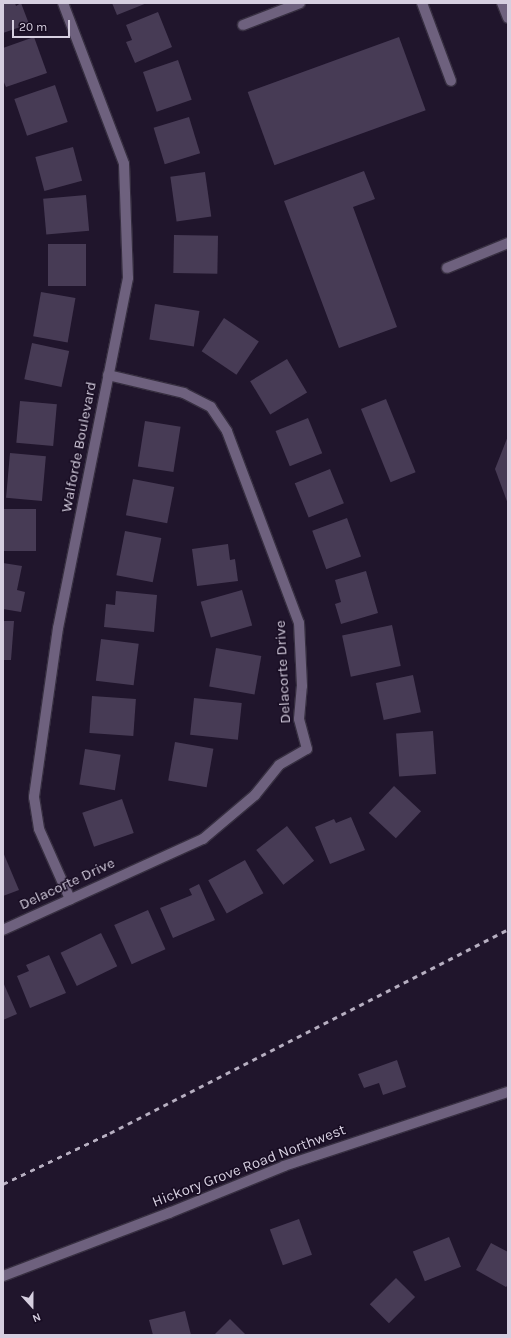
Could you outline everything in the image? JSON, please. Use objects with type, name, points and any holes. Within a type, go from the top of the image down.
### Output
[{"type":"street","name":"Walforde Boulevard","points":[[64,3],[124,164],[128,278],[58,628],[34,797],[39,829],[70,899]]},
{"type":"street","points":[[243,25],[300,3]]},
{"type":"street","points":[[422,3],[451,80]]},
{"type":"street","points":[[502,3],[508,18]]},
{"type":"street","points":[[448,268],[508,243]]},
{"type":"street","name":"Delacorte Drive","points":[[3,930],[203,839],[255,795],[279,765],[307,749],[299,719],[302,686],[298,623],[227,431],[211,407],[184,393],[108,375]]},
{"type":"street","name":"Hickory Grove Road Northwest","points":[[3,1276],[169,1213],[284,1166],[508,1092]]},
{"type":"building","points":[[3,3],[15,3],[16,6],[21,3],[29,24],[3,33]]},
{"type":"building","points":[[112,3],[147,3],[117,15]]},
{"type":"building","points":[[158,12],[172,47],[135,63],[126,42],[132,40],[126,25]]},
{"type":"building","points":[[34,37],[47,73],[6,87],[3,80],[3,48]]},
{"type":"building","points":[[399,37],[426,110],[274,165],[248,92]]},
{"type":"building","points":[[178,60],[192,100],[157,112],[143,72]]},
{"type":"building","points":[[55,85],[68,122],[27,136],[14,99]]},
{"type":"building","points":[[189,117],[200,153],[165,164],[154,128]]},
{"type":"building","points":[[73,147],[82,181],[44,191],[35,157]]},
{"type":"building","points":[[364,171],[375,199],[353,207],[397,327],[339,348],[284,201]]},
{"type":"building","points":[[205,172],[211,217],[177,221],[170,177]]},
{"type":"building","points":[[86,195],[89,231],[46,235],[43,199]]},
{"type":"building","points":[[174,235],[218,236],[217,274],[173,273]]},
{"type":"building","points":[[48,244],[86,244],[86,286],[48,286]]},
{"type":"building","points":[[41,292],[75,298],[68,342],[33,336]]},
{"type":"building","points":[[155,304],[199,311],[194,347],[149,340]]},
{"type":"building","points":[[224,318],[259,341],[236,375],[202,351]]},
{"type":"building","points":[[32,343],[69,351],[61,387],[24,379]]},
{"type":"building","points":[[287,359],[307,392],[270,415],[250,381]]},
{"type":"building","points":[[386,399],[416,472],[391,482],[361,409]]},
{"type":"building","points":[[20,401],[57,404],[53,446],[16,443]]},
{"type":"building","points":[[308,418],[322,453],[290,466],[276,431]]},
{"type":"building","points":[[145,421],[181,427],[173,472],[138,466]]},
{"type":"building","points":[[508,436],[508,504],[495,469]]},
{"type":"building","points":[[10,453],[46,456],[42,501],[6,498]]},
{"type":"building","points":[[330,469],[344,503],[309,518],[295,483]]},
{"type":"building","points":[[133,479],[174,487],[167,523],[126,515]]},
{"type":"building","points":[[3,509],[36,509],[36,551],[3,551]]},
{"type":"building","points":[[347,518],[361,557],[326,569],[312,531]]},
{"type":"building","points":[[125,531],[161,538],[153,582],[116,575]]},
{"type":"building","points":[[228,544],[230,560],[235,559],[238,581],[197,586],[192,549]]},
{"type":"building","points":[[3,563],[22,566],[17,590],[25,592],[21,612],[3,609]]},
{"type":"building","points":[[366,571],[378,613],[341,624],[335,604],[341,602],[335,580]]},
{"type":"building","points":[[242,590],[252,626],[211,637],[201,602]]},
{"type":"building","points":[[116,591],[157,595],[154,632],[104,627],[106,604],[115,605]]},
{"type":"building","points":[[3,621],[14,621],[11,660],[3,660]]},
{"type":"building","points":[[392,625],[401,666],[351,677],[342,636]]},
{"type":"building","points":[[101,639],[139,644],[134,685],[96,681]]},
{"type":"building","points":[[216,648],[261,656],[255,694],[209,686]]},
{"type":"building","points":[[413,675],[421,712],[384,720],[376,683]]},
{"type":"building","points":[[92,696],[136,699],[133,736],[89,733]]},
{"type":"building","points":[[194,698],[242,703],[238,740],[190,735]]},
{"type":"building","points":[[433,731],[436,774],[399,776],[396,734]]},
{"type":"building","points":[[175,742],[213,749],[207,787],[168,780]]},
{"type":"building","points":[[85,749],[121,755],[115,790],[79,785]]},
{"type":"building","points":[[394,786],[421,811],[396,838],[369,813]]},
{"type":"building","points":[[122,799],[134,833],[94,847],[82,813]]},
{"type":"building","points":[[351,817],[365,850],[330,864],[315,827],[334,819],[336,823]]},
{"type":"building","points":[[287,826],[314,861],[283,885],[256,850]]},
{"type":"building","points":[[3,852],[19,890],[3,896]]},
{"type":"building","points":[[245,860],[263,893],[227,914],[208,880]]},
{"type":"building","points":[[199,884],[215,920],[173,938],[160,908],[192,895],[189,889]]},
{"type":"building","points":[[148,910],[165,949],[132,964],[114,925]]},
{"type":"building","points":[[101,933],[117,966],[77,986],[61,953]]},
{"type":"building","points":[[49,955],[66,993],[30,1008],[17,976],[29,971],[26,965]]},
{"type":"building","points":[[3,982],[17,1014],[3,1020]]},
{"type":"building","points":[[397,1060],[406,1087],[383,1095],[379,1083],[364,1088],[358,1074]]},
{"type":"building","points":[[299,1219],[312,1255],[283,1265],[270,1230]]},
{"type":"building","points":[[449,1237],[461,1267],[425,1281],[413,1252]]},
{"type":"building","points":[[491,1243],[508,1252],[508,1285],[506,1287],[476,1270]]},
{"type":"building","points":[[396,1278],[415,1297],[389,1323],[370,1304]]},
{"type":"building","points":[[185,1311],[191,1335],[153,1335],[149,1320]]},
{"type":"building","points":[[230,1319],[246,1335],[214,1335]]},
{"type":"railway","points":[[3,1184],[110,1133],[508,929]]}]
